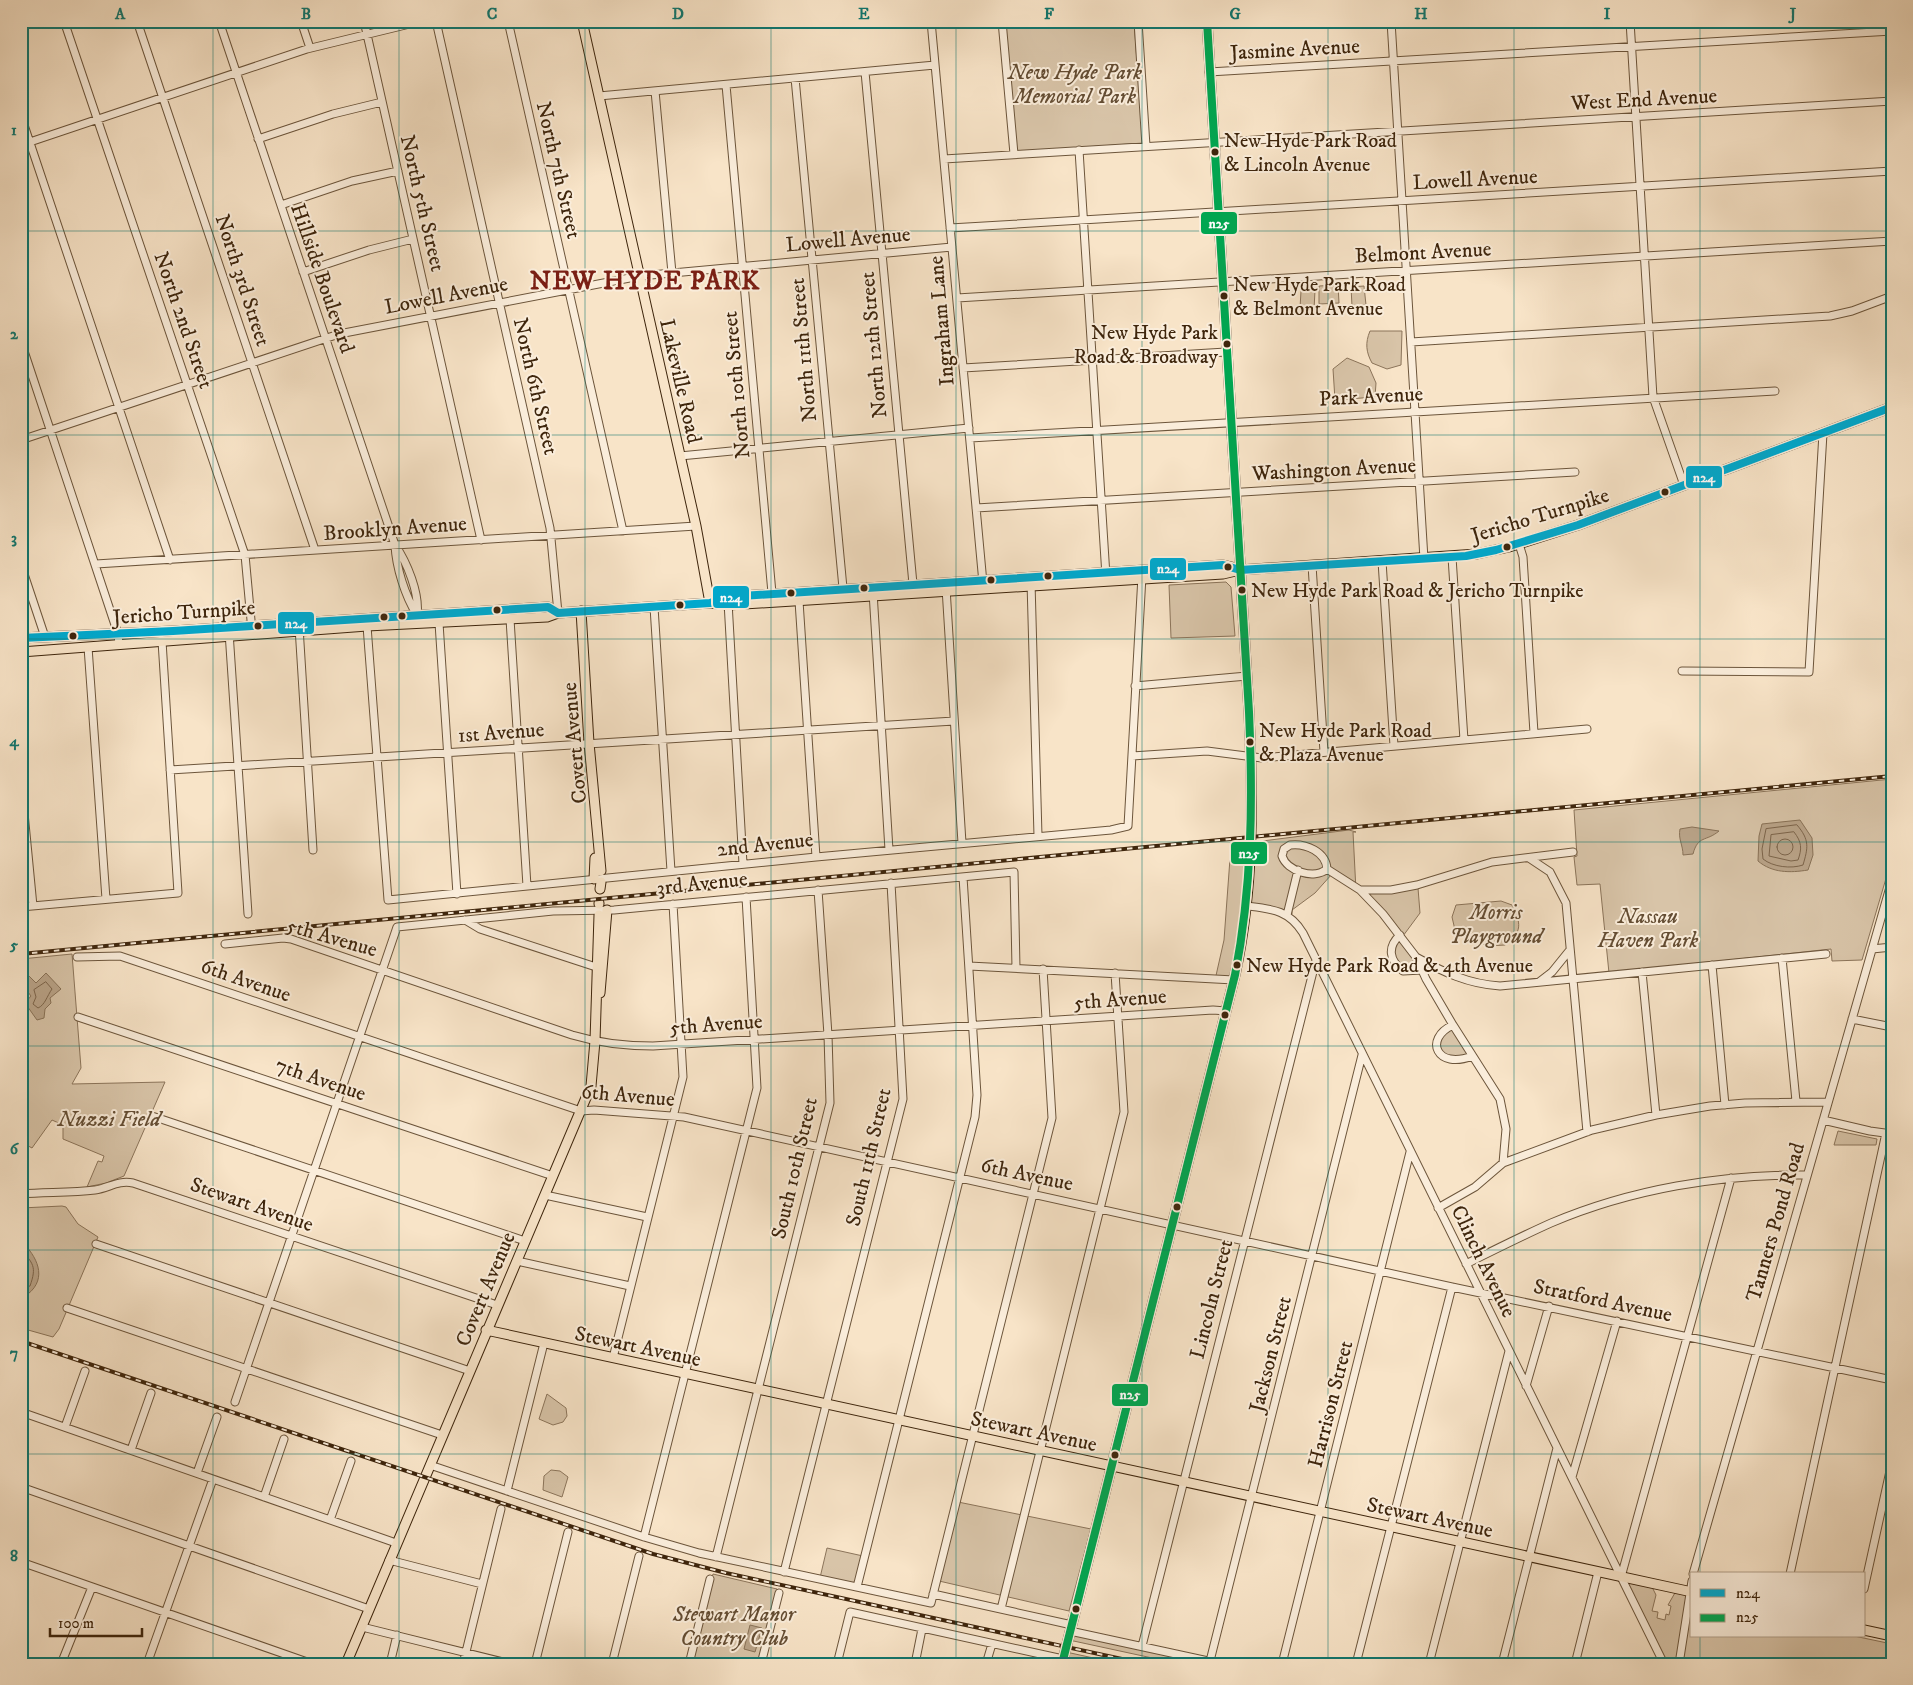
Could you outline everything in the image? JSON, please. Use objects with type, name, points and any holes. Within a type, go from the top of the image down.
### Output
[{"type":"main road","name":"Lakeville Road","points":[[582,21],[696,526],[710,603]]},
{"type":"main road","points":[[1063,1662],[1234,980],[1247,906],[1252,835],[1247,676],[1207,21]]},
{"type":"main road","name":"Jericho Turnpike","points":[[439,618],[510,619],[547,617],[558,613],[710,603],[772,593],[843,588],[892,595],[946,587],[1142,575],[1223,565],[1240,570],[1424,559],[1486,553],[1578,525],[1892,407]]},
{"type":"main road","points":[[892,595],[896,590],[911,589],[913,584]]},
{"type":"main road","name":"Jericho Turnpike","points":[[727,601],[799,601],[873,592],[913,584],[946,587]]},
{"type":"main road","name":"Jericho Turnpike","points":[[21,638],[229,631],[439,618],[548,608],[558,613]]},
{"type":"main road","name":"Covert Avenue","points":[[581,611],[589,743],[601,871]]},
{"type":"main road","name":"Jericho Turnpike","points":[[299,626],[367,626],[418,619]]},
{"type":"main road","name":"Jericho Turnpike","points":[[21,652],[162,641],[229,631]]},
{"type":"main road","points":[[592,778],[590,806],[598,884]]},
{"type":"main road","points":[[596,1015],[603,972],[601,908]]},
{"type":"main road","name":"Covert Avenue","points":[[346,1664],[486,1330],[581,1111],[592,1081],[596,1015],[596,967],[601,908]]},
{"type":"main road","name":"Stewart Avenue","points":[[486,1330],[1690,1592]]},
{"type":"main road","points":[[1866,1630],[1892,1636]]},
{"type":"street","name":"North 2nd Street","points":[[64,21],[245,555],[252,629]]},
{"type":"street","name":"North 3rd Street","points":[[137,21],[164,96],[315,550]]},
{"type":"street","name":"Hillside Boulevard","points":[[219,21],[395,545],[395,557],[418,619]]},
{"type":"street","points":[[301,21],[310,48]]},
{"type":"street","name":"North 5th Street","points":[[364,21],[481,540]]},
{"type":"street","points":[[21,145],[310,48],[422,21]]},
{"type":"street","name":"North 6th Street","points":[[436,21],[551,535],[558,613]]},
{"type":"street","name":"North 7th Street","points":[[508,21],[623,531]]},
{"type":"street","name":"Ingraham Lane","points":[[931,21],[984,584]]},
{"type":"street","points":[[1002,21],[1014,154]]},
{"type":"street","points":[[1138,21],[1146,146]]},
{"type":"street","points":[[1391,21],[1424,559]]},
{"type":"street","points":[[1630,21],[1653,397],[1684,485]]},
{"type":"street","name":"Jasmine Avenue","points":[[1209,72],[1892,31]]},
{"type":"street","points":[[599,96],[935,65]]},
{"type":"street","name":"North 12th Street","points":[[865,72],[913,584]]},
{"type":"street","name":"North 11th Street","points":[[795,78],[843,588]]},
{"type":"street","name":"North 10th Street","points":[[726,85],[772,593]]},
{"type":"street","points":[[655,91],[672,273]]},
{"type":"street","name":"West End Avenue","points":[[944,158],[1892,101]]},
{"type":"street","points":[[258,139],[333,114],[382,102]]},
{"type":"street","points":[[21,116],[170,560]]},
{"type":"street","points":[[1080,150],[1106,577]]},
{"type":"street","points":[[280,205],[352,181],[398,171]]},
{"type":"street","name":"Lowell Avenue","points":[[950,228],[1892,171]]},
{"type":"street","points":[[303,272],[369,250],[413,239]]},
{"type":"street","name":"Belmont Avenue","points":[[957,298],[1892,241]]},
{"type":"street","name":"Lowell Avenue","points":[[21,440],[339,334],[640,276],[952,247]]},
{"type":"street","points":[[1410,342],[1840,315],[1892,296]]},
{"type":"street","points":[[21,342],[96,564],[120,645]]},
{"type":"street","points":[[963,368],[1226,352]]},
{"type":"street","name":"Park Avenue","points":[[970,438],[1775,391]]},
{"type":"street","points":[[680,456],[969,428]]},
{"type":"street","points":[[1682,671],[1809,672],[1823,433]]},
{"type":"street","name":"Washington Avenue","points":[[976,508],[1575,472]]},
{"type":"street","name":"Brooklyn Avenue","points":[[96,564],[696,526]]},
{"type":"street","points":[[1519,544],[1523,557],[1534,734]]},
{"type":"street","points":[[1452,557],[1464,740]]},
{"type":"street","points":[[1382,561],[1394,746]]},
{"type":"street","points":[[21,565],[45,637]]},
{"type":"street","points":[[1312,565],[1324,752]]},
{"type":"street","points":[[1142,575],[1132,756],[1207,751],[1250,758],[1587,728]]},
{"type":"street","points":[[1031,581],[1038,836]]},
{"type":"street","points":[[946,587],[962,843]]},
{"type":"street","points":[[873,592],[889,850]]},
{"type":"street","points":[[727,601],[743,864]]},
{"type":"street","points":[[799,601],[816,856]]},
{"type":"street","points":[[654,607],[671,871]]},
{"type":"street","points":[[439,618],[457,894]]},
{"type":"street","points":[[510,619],[527,886]]},
{"type":"street","points":[[299,626],[314,850]]},
{"type":"street","points":[[367,626],[378,757]]},
{"type":"street","points":[[229,631],[248,914]]},
{"type":"street","points":[[21,907],[178,893],[162,641]]},
{"type":"street","points":[[88,647],[106,899]]},
{"type":"street","points":[[1136,686],[1247,676]]},
{"type":"street","name":"1st Avenue","points":[[170,770],[954,720]]},
{"type":"street","name":"2nd Avenue","points":[[378,757],[388,900],[527,886],[598,884],[671,871],[1111,830],[1128,826],[1132,756]]},
{"type":"street","points":[[21,782],[33,906]]},
{"type":"street","points":[[1327,869],[1319,874],[1298,870],[1286,864],[1283,859],[1283,851],[1290,845],[1303,845],[1315,850],[1322,857],[1327,869],[1360,890],[1416,957],[1472,1056],[1496,1090],[1504,1111],[1506,1128],[1503,1163]]},
{"type":"street","points":[[1360,890],[1408,887],[1492,862],[1573,852]]},
{"type":"street","points":[[1550,872],[1552,855]]},
{"type":"street","points":[[1529,858],[1550,872],[1566,903],[1587,1132]]},
{"type":"street","points":[[1247,906],[1287,915],[1298,870]]},
{"type":"street","points":[[857,1587],[977,1104],[963,876]]},
{"type":"street","name":"3rd Avenue","points":[[381,970],[395,929],[402,926],[584,909],[673,904],[963,876],[1014,876],[1016,968]]},
{"type":"street","name":"Tanners Pond Road","points":[[1694,1572],[1892,880]]},
{"type":"street","name":"South 11th Street","points":[[784,1572],[904,1096],[891,883]]},
{"type":"street","name":"South 10th Street","points":[[716,1557],[830,1103],[828,1035],[818,890]]},
{"type":"street","points":[[644,1537],[757,1088],[746,897]]},
{"type":"street","points":[[613,1358],[683,1076],[673,904]]},
{"type":"street","name":"Clinch Avenue","points":[[1287,915],[1300,928],[1664,1664]]},
{"type":"street","points":[[464,919],[480,929],[596,967]]},
{"type":"street","points":[[1400,936],[1394,941],[1391,950],[1395,964],[1403,971],[1422,970]]},
{"type":"street","name":"5th Avenue","points":[[225,944],[287,938],[595,1041],[642,1046],[1213,1010],[1226,1011]]},
{"type":"street","points":[[1872,949],[1892,947]]},
{"type":"street","points":[[1538,983],[1552,972],[1569,950]]},
{"type":"street","points":[[1416,957],[1449,974],[1472,983],[1500,986],[1826,954]]},
{"type":"street","name":"6th Avenue","points":[[77,957],[120,956],[581,1111],[594,1110],[673,1115],[1101,1208]]},
{"type":"street","points":[[1782,958],[1796,1101]]},
{"type":"street","name":"Lincoln Street","points":[[1142,1646],[1316,960]]},
{"type":"street","points":[[1712,965],[1726,1105]]},
{"type":"street","points":[[969,966],[1234,980]]},
{"type":"street","points":[[235,1402],[381,970]]},
{"type":"street","points":[[430,1465],[644,1537],[716,1557],[931,1603],[1052,1118],[1043,970]]},
{"type":"street","points":[[1642,972],[1656,1115]]},
{"type":"street","points":[[1001,1609],[1124,1112],[1115,973]]},
{"type":"street","name":"7th Avenue","points":[[78,1016],[553,1176]]},
{"type":"street","points":[[1852,1019],[1892,1027]]},
{"type":"street","points":[[1453,1024],[1439,1037],[1436,1043],[1438,1051],[1444,1058],[1452,1061],[1472,1056]]},
{"type":"street","name":"Jackson Street","points":[[1210,1661],[1362,1055]]},
{"type":"street","points":[[1438,1208],[1476,1187],[1503,1163],[1587,1132],[1656,1115],[1726,1105],[1796,1101],[1828,1102]]},
{"type":"street","points":[[152,1116],[525,1241]]},
{"type":"street","points":[[1790,1572],[1889,1134],[1823,1120]]},
{"type":"street","name":"Harrison Street","points":[[1282,1664],[1410,1152]]},
{"type":"street","points":[[1466,1264],[1552,1223],[1595,1207],[1687,1184],[1769,1175],[1807,1175]]},
{"type":"street","points":[[1621,1577],[1731,1178]]},
{"type":"street","name":"Stewart Avenue","points":[[21,1194],[93,1190],[124,1181],[497,1305]]},
{"type":"street","points":[[544,1195],[648,1217]]},
{"type":"street","name":"Stratford Avenue","points":[[1101,1208],[1312,1256],[1892,1380]]},
{"type":"street","points":[[96,1244],[470,1371]]},
{"type":"street","points":[[516,1261],[630,1286]]},
{"type":"street","points":[[1356,1664],[1452,1286]]},
{"type":"street","points":[[1526,1386],[1549,1306]]},
{"type":"street","points":[[67,1308],[442,1435]]},
{"type":"street","points":[[1572,1477],[1617,1321]]},
{"type":"street","points":[[507,1491],[544,1343]]},
{"type":"street","points":[[1430,1664],[1509,1351]]},
{"type":"street","points":[[65,1427],[85,1371]]},
{"type":"street","points":[[131,1450],[151,1393]]},
{"type":"street","points":[[21,1412],[396,1543]]},
{"type":"street","points":[[197,1473],[217,1417]]},
{"type":"street","points":[[264,1497],[284,1439]]},
{"type":"street","points":[[1502,1664],[1558,1448]]},
{"type":"street","points":[[330,1520],[351,1461]]},
{"type":"street","points":[[1866,1580],[1892,1462]]},
{"type":"street","points":[[147,1664],[167,1613],[213,1479]]},
{"type":"street","points":[[21,1488],[369,1609]]},
{"type":"street","points":[[463,1664],[501,1509]]},
{"type":"street","points":[[535,1664],[568,1532]]},
{"type":"street","points":[[612,1664],[638,1556]]},
{"type":"street","points":[[389,1560],[482,1584]]},
{"type":"street","points":[[21,1562],[312,1664]]},
{"type":"street","points":[[1574,1664],[1598,1572]]},
{"type":"street","points":[[689,1664],[710,1579]]},
{"type":"street","points":[[61,1664],[92,1587]]},
{"type":"street","points":[[761,1664],[779,1593]]},
{"type":"street","points":[[933,1594],[1222,1664]]},
{"type":"street","points":[[1679,1664],[1690,1598]]},
{"type":"street","points":[[838,1664],[850,1612],[1063,1662]]},
{"type":"street","points":[[362,1626],[510,1664]]},
{"type":"street","points":[[915,1664],[922,1629]]},
{"type":"street","points":[[390,1664],[397,1635]]},
{"type":"street","points":[[986,1664],[992,1644]]},
{"type":"green space","name":"New Hyde Park Memorial Park","points":[[1134,21],[1143,143],[1016,152],[1004,22]]},
{"type":"green space","points":[[1338,285],[1339,303],[1319,304],[1319,286]]},
{"type":"green space","points":[[1364,286],[1366,305],[1352,306],[1351,287]]},
{"type":"green space","points":[[1315,290],[1314,310],[1300,308],[1301,291]]},
{"type":"green space","points":[[1370,331],[1402,331],[1401,365],[1387,369],[1372,363],[1367,347]]},
{"type":"green space","points":[[1347,358],[1369,367],[1376,383],[1375,397],[1335,400],[1333,369]]},
{"type":"green space","points":[[1226,582],[1231,587],[1235,636],[1171,638],[1169,585]]},
{"type":"green space","name":"Nassau Haven Park","points":[[1892,779],[1892,858],[1862,960],[1832,961],[1831,949],[1609,973],[1600,884],[1577,885],[1574,857],[1577,856],[1574,810]]},
{"type":"green space","points":[[1349,830],[1356,832],[1353,832],[1356,891],[1332,874],[1315,893],[1292,910],[1292,914],[1249,908],[1236,981],[1215,980],[1224,940],[1231,845]]},
{"type":"green space","points":[[1418,888],[1420,913],[1403,936],[1363,891]]},
{"type":"green space","name":"Morris Playground","points":[[1501,901],[1512,905],[1519,927],[1515,936],[1505,945],[1487,946],[1455,930],[1452,917],[1456,905]]},
{"type":"green space","points":[[1401,937],[1421,969],[1404,971],[1396,964],[1392,949]]},
{"type":"green space","name":"Nuzzi Field","points":[[72,954],[81,1068],[72,1084],[165,1082],[124,1176],[106,1183],[87,1187],[98,1161],[102,1162],[104,1156],[63,1139],[63,1125],[52,1120],[32,1148],[21,1142],[21,959]]},
{"type":"green space","points":[[1453,1027],[1470,1055],[1452,1060],[1439,1051],[1440,1038]]},
{"type":"green space","points":[[1838,1131],[1877,1139],[1876,1145],[1834,1145]]},
{"type":"green space","points":[[66,1207],[78,1224],[98,1237],[59,1329],[53,1337],[21,1328],[21,1208]]},
{"type":"green space","points":[[547,1394],[566,1408],[567,1416],[563,1422],[553,1425],[539,1419]]},
{"type":"green space","points":[[551,1470],[560,1471],[568,1477],[562,1497],[543,1490],[544,1476]]},
{"type":"green space","points":[[958,1502],[1091,1529],[1069,1611],[939,1581]]},
{"type":"green space","points":[[827,1548],[863,1556],[855,1590],[819,1582]]},
{"type":"green space","name":"Stewart Manor Country Club","points":[[713,1574],[777,1589],[758,1664],[691,1664]]},
{"type":"green space","points":[[1624,1580],[1651,1585],[1656,1595],[1652,1611],[1658,1612],[1657,1618],[1665,1620],[1666,1614],[1669,1615],[1671,1606],[1668,1605],[1676,1591],[1688,1593],[1690,1597],[1690,1638],[1864,1638],[1892,1644],[1892,1664],[1665,1664]]},
{"type":"green space","points":[[1071,1632],[1217,1664],[1180,1664],[1069,1640]]},
{"type":"green space","points":[[1066,1652],[1121,1664],[1064,1664]]},
{"type":"water","points":[[1800,820],[1812,838],[1813,855],[1808,870],[1795,872],[1775,870],[1758,861],[1759,836],[1762,824]]},
{"type":"water","points":[[1692,827],[1719,831],[1700,841],[1693,854],[1683,855],[1680,829]]},
{"type":"water","points":[[46,973],[61,989],[50,998],[51,1003],[45,1009],[44,1018],[37,1020],[25,1003],[31,996],[21,983],[29,976],[36,983]]},
{"type":"water","points":[[21,1241],[36,1260],[39,1274],[38,1281],[28,1294],[21,1294]]},
{"type":"water","points":[[750,1625],[762,1628],[755,1652],[744,1649]]},
{"type":"railway","points":[[21,954],[1892,776]]},
{"type":"railway","points":[[21,1341],[653,1554],[726,1573],[1145,1664]]},
{"type":"transit line","name":"n25","points":[[1062,1664],[1235,975],[1241,942],[1248,877],[1251,811],[1249,712],[1207,21]]},
{"type":"transit line","name":"n24","points":[[21,638],[173,631],[548,607],[558,613],[710,603],[727,597],[1223,565],[1240,570],[1466,556],[1496,550],[1578,525],[1892,407]]},
{"type":"place","name":"New Hyde Park Road & Lincoln Avenue","points":[[1215,152]]},
{"type":"place","name":"New Hyde Park Road & Belmont Avenue","points":[[1224,296]]},
{"type":"place","name":"New Hyde Park Road & Broadway","points":[[1227,344]]},
{"type":"place","name":"New Hyde Park Road & Jericho Turnpike","points":[[1242,590]]},
{"type":"place","name":"New Hyde Park Road & Plaza Avenue","points":[[1250,742]]},
{"type":"place","name":"New Hyde Park Road & 4th Avenue","points":[[1237,965]]},
{"type":"district","name":"NEW HYDE PARK","points":[[645,280]]}]
